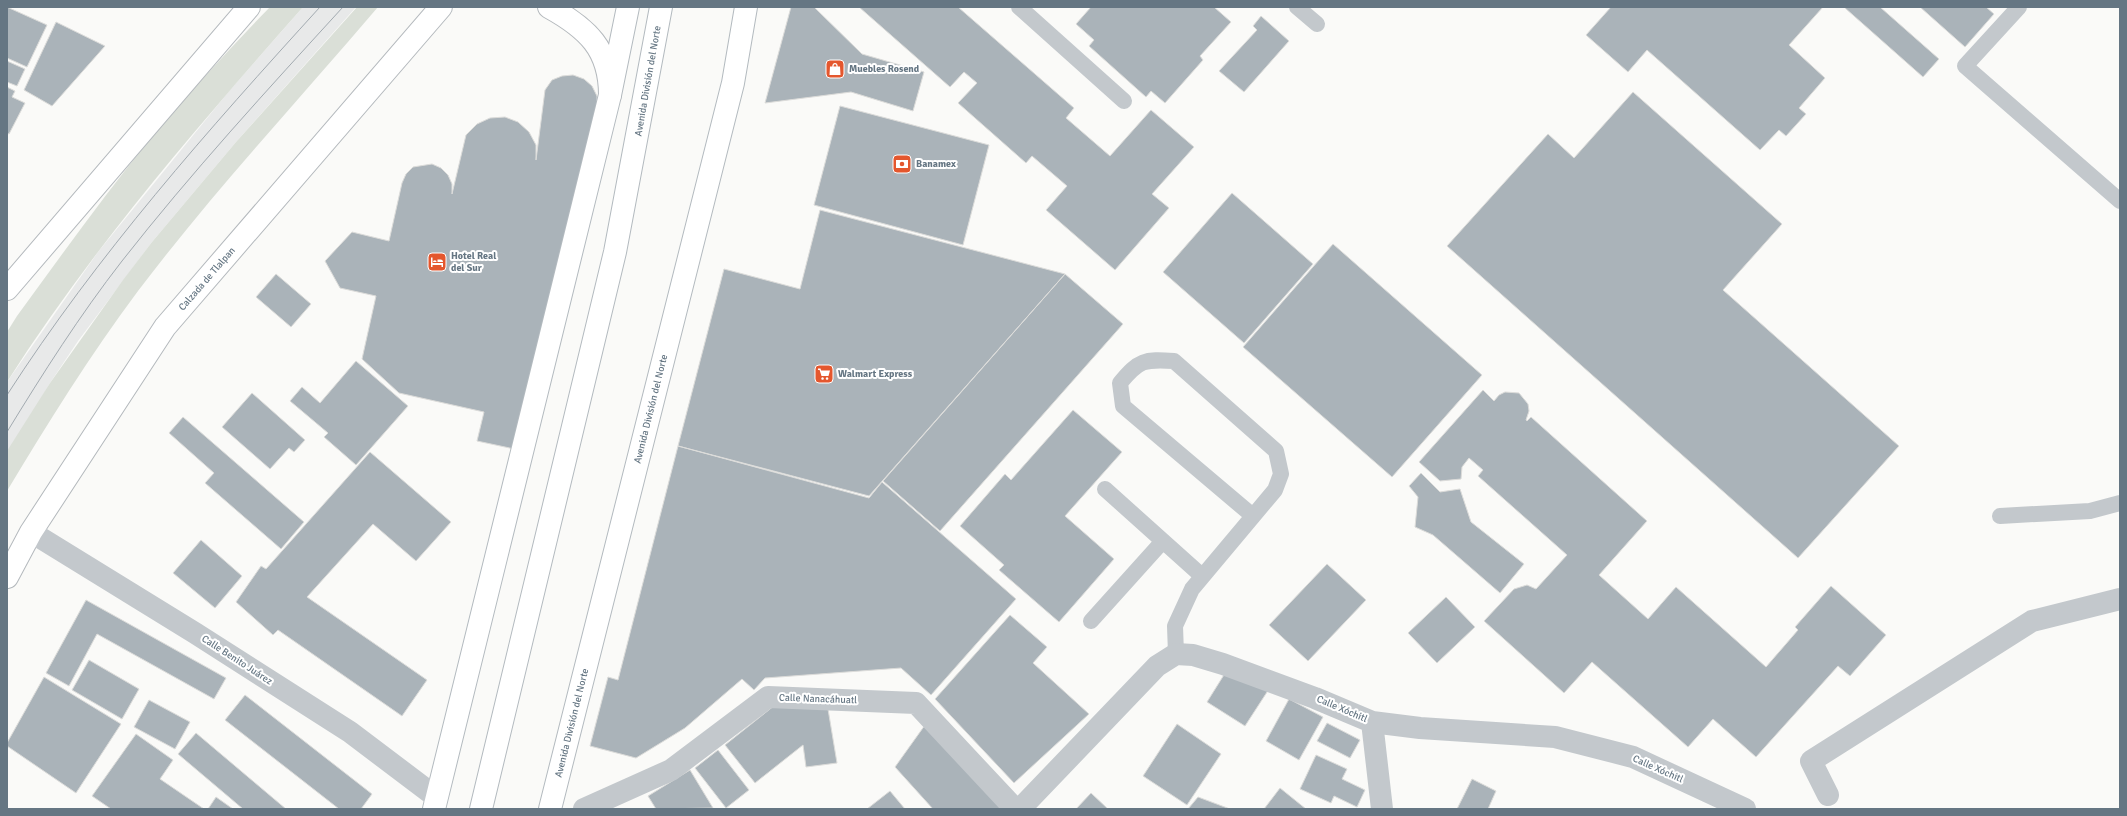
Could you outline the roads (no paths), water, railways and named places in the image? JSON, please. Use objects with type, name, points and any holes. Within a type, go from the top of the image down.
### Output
[{"type":"main road","points":[[7,289],[250,7]]},
{"type":"main road","points":[[437,12],[456,7]]},
{"type":"main road","points":[[549,7],[583,28],[594,40],[607,67],[610,95]]},
{"type":"main road","points":[[435,803],[610,95],[628,7]]},
{"type":"main road","name":"Avenida División del Norte","points":[[481,809],[521,649],[615,252],[661,7]]},
{"type":"main road","name":"Avenida División del Norte","points":[[550,809],[733,83],[746,7]]},
{"type":"main road","name":"Calzada de Tlalpan","points":[[7,576],[31,532],[165,327],[437,12]]},
{"type":"street","name":"Calle Benito Juárez","points":[[31,532],[196,633],[350,732],[435,803]]},
{"type":"street","points":[[1828,795],[1811,760],[2032,621],[2120,599]]},
{"type":"street","name":"Calle Xóchitl","points":[[1176,654],[1193,655],[1223,664],[1315,698],[1372,722],[1420,728],[1555,737],[1633,757],[1745,809]]},
{"type":"street","points":[[1020,809],[1157,666],[1176,654]]},
{"type":"street","name":"Calle Nanacáhuatl","points":[[584,809],[671,770],[768,697],[916,703],[1016,809]]},
{"type":"street","points":[[1372,722],[1382,809]]},
{"type":"lane","points":[[1019,7],[1124,101]]},
{"type":"lane","points":[[1297,7],[1317,24]]},
{"type":"lane","points":[[2018,7],[1965,66],[2120,201]]},
{"type":"lane","points":[[1176,654],[1175,626],[1192,589],[1275,490],[1281,474],[1276,451],[1174,361],[1154,359],[1134,366],[1120,383],[1123,406],[1252,516]]},
{"type":"lane","points":[[1105,489],[1202,576]]},
{"type":"lane","points":[[2000,516],[2090,511],[2120,503]]},
{"type":"lane","points":[[1091,621],[1163,541]]},
{"type":"tram line","points":[[7,395],[42,343],[116,243],[195,147],[320,7]]},
{"type":"tram line","points":[[7,432],[34,388],[91,302],[148,228],[202,164],[343,7]]},
{"type":"place","name":"Muebles Rosend","points":[[835,69]]},
{"type":"place","name":"Banamex","points":[[902,164]]},
{"type":"place","name":"Hotel Real del Sur","points":[[437,262]]},
{"type":"place","name":"Walmart Express","points":[[824,374]]}]
